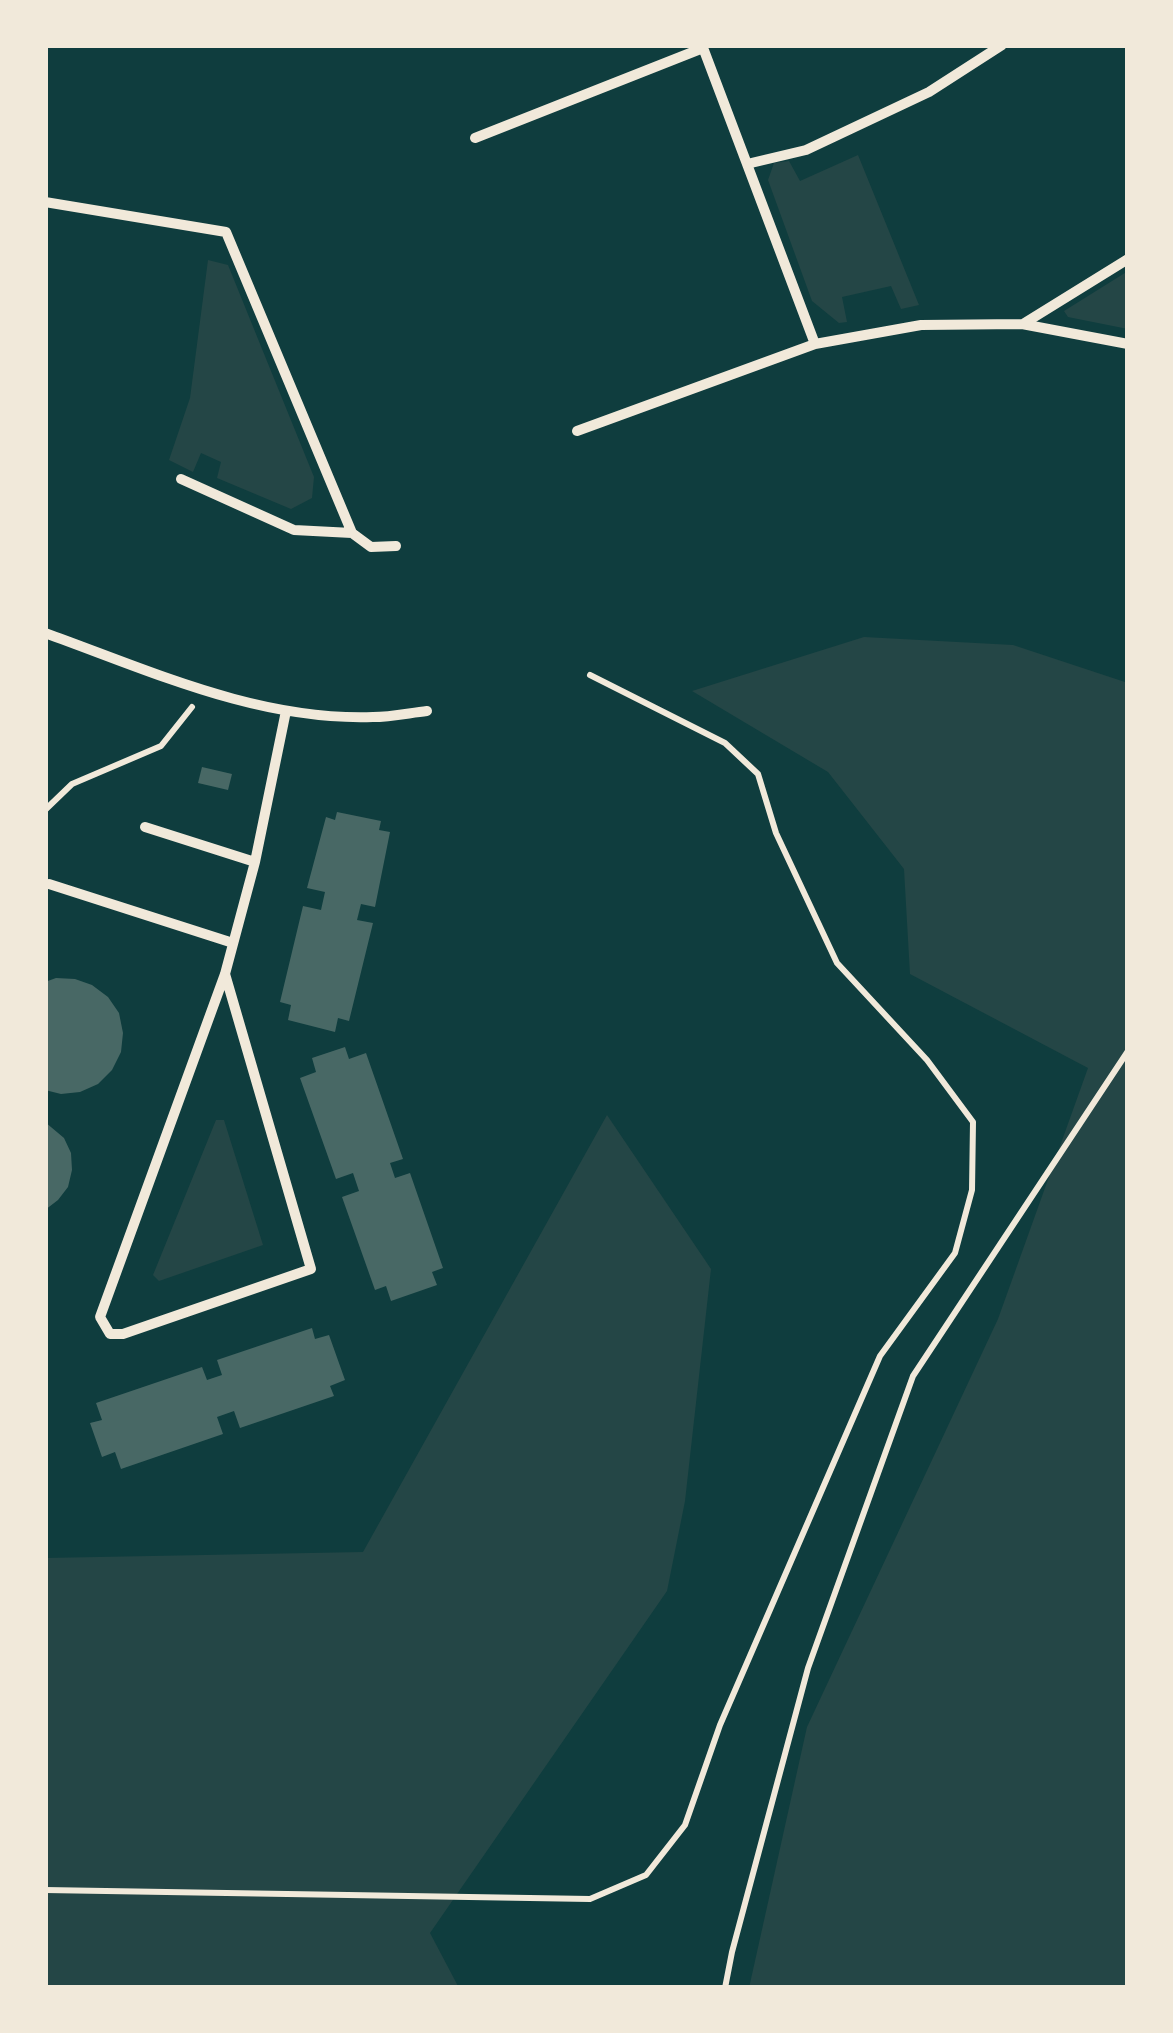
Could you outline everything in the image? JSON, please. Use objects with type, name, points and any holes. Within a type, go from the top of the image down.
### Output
[{"type":"street","points":[[747,164],[806,150],[929,92],[1002,45]]},
{"type":"street","points":[[475,138],[703,46],[816,344]]},
{"type":"street","points":[[45,202],[226,232],[352,533]]},
{"type":"street","points":[[1022,324],[1128,259]]},
{"type":"street","points":[[576,431],[816,344],[921,326],[1022,324],[1128,344]]},
{"type":"street","points":[[181,479],[294,530],[352,533],[371,546],[396,546]]},
{"type":"street","points":[[45,633],[204,690],[286,711],[376,717],[427,710]]},
{"type":"street","points":[[224,974],[311,1270],[123,1334],[110,1334],[100,1317],[224,974],[254,862],[286,711]]},
{"type":"street","points":[[145,826],[254,862]]},
{"type":"street","points":[[49,884],[233,942]]},
{"type":"path","points":[[45,1890],[590,1899],[646,1875],[685,1825],[720,1725],[880,1356],[955,1254],[972,1190],[973,1122],[927,1060],[837,963],[776,832],[758,774],[725,743],[590,675]]},
{"type":"path","points":[[45,810],[72,784],[161,746],[204,690]]},
{"type":"path","points":[[726,1988],[732,1952],[808,1668],[913,1376],[1128,1051]]},
{"type":"shaded area","points":[[858,155],[919,305],[901,309],[891,286],[842,297],[847,322],[839,323],[812,301],[768,180],[774,163],[789,161],[800,181]]},
{"type":"shaded area","points":[[208,260],[228,265],[314,477],[312,498],[291,509],[217,478],[221,462],[201,453],[193,472],[169,460],[190,398]]},
{"type":"shaded area","points":[[1128,271],[1128,329],[1068,317],[1064,311]]},
{"type":"shaded area","points":[[864,637],[1013,645],[1128,683],[1128,1988],[749,1988],[807,1727],[998,1319],[1088,1068],[910,974],[904,869],[828,772],[692,691]]},
{"type":"shaded area","points":[[607,1115],[711,1269],[685,1501],[667,1591],[430,1933],[459,1988],[45,1988],[45,1558],[363,1552]]},
{"type":"shaded area","points":[[216,1120],[224,1120],[263,1245],[159,1281],[153,1275]]},
{"type":"building","points":[[202,767],[232,774],[228,790],[198,783]]},
{"type":"building","points":[[337,812],[381,821],[379,830],[390,832],[375,907],[361,904],[357,920],[373,923],[349,1021],[338,1018],[335,1032],[288,1020],[291,1005],[280,1002],[303,906],[321,910],[325,892],[307,888],[326,817],[335,820]]},
{"type":"building","points":[[56,978],[92,985],[108,997],[119,1013],[121,1052],[112,1070],[98,1084],[80,1092],[61,1094],[45,1090],[45,982]]},
{"type":"building","points":[[345,1047],[349,1059],[366,1053],[403,1159],[390,1163],[395,1178],[410,1173],[443,1268],[432,1272],[437,1285],[391,1301],[386,1286],[375,1290],[342,1197],[359,1191],[353,1173],[336,1179],[300,1078],[316,1072],[312,1058]]},
{"type":"building","points":[[45,1122],[64,1138],[71,1153],[72,1170],[68,1187],[45,1210]]},
{"type":"building","points":[[312,1328],[315,1339],[329,1335],[345,1380],[330,1386],[334,1396],[240,1428],[234,1411],[217,1417],[223,1434],[121,1469],[115,1452],[102,1457],[90,1423],[102,1420],[96,1403],[202,1367],[207,1380],[222,1375],[217,1360]]}]
